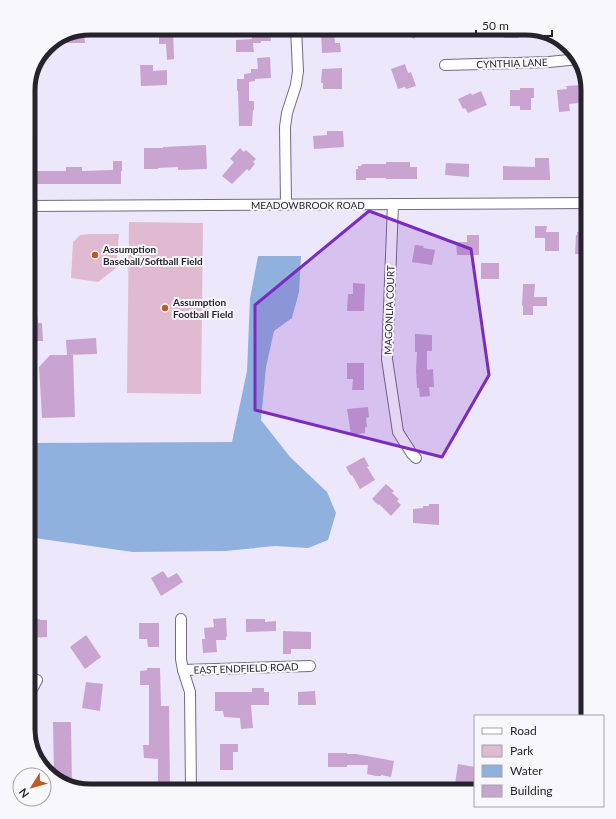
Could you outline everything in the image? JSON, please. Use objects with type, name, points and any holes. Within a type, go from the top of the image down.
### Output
[{"type":"street","points":[[286,204],[285,127],[287,113],[296,85],[298,71],[296,35]]},
{"type":"street","name":"CYNTHIA LANE","points":[[445,65],[548,62],[572,60]]},
{"type":"street","name":"MEADOWBROOK ROAD","points":[[35,206],[581,203]]},
{"type":"street","name":"MAGONLIA COURT","points":[[393,204],[387,359],[398,432],[416,458]]},
{"type":"street","name":"EAST ENDFIELD ROAD","points":[[182,619],[181,658],[190,692],[191,784]]},
{"type":"street","name":"EAST ENDFIELD ROAD","points":[[183,670],[310,666]]},
{"type":"street","points":[[35,684],[37,680]]},
{"type":"highlighted area","points":[[369,211],[471,249],[489,375],[442,457],[255,410],[255,305]]},
{"type":"green space","name":"Assumption Football Field","points":[[129,222],[203,223],[201,394],[127,393]]},
{"type":"green space","name":"Assumption Baseball/Softball Field","points":[[119,234],[116,268],[98,282],[71,278],[73,242],[80,235]]},
{"type":"water","points":[[258,256],[301,256],[299,292],[292,318],[274,331],[266,367],[261,420],[290,457],[327,492],[336,513],[328,540],[308,548],[275,546],[225,551],[133,552],[35,538],[35,443],[232,442],[247,371],[250,299]]},
{"type":"building","points":[[84,35],[85,43],[61,43]]},
{"type":"building","points":[[159,35],[173,35],[174,59],[167,60],[166,44],[159,44]]},
{"type":"building","points":[[252,35],[271,35],[271,41],[253,43],[254,52],[236,52],[236,40],[252,39]]},
{"type":"building","points":[[321,35],[334,35],[335,43],[340,43],[341,52],[322,53]]},
{"type":"building","points":[[410,35],[420,35],[413,39]]},
{"type":"building","points":[[504,35],[519,35],[519,38],[504,38]]},
{"type":"building","points":[[270,57],[271,78],[255,79],[255,81],[249,82],[249,101],[254,101],[252,126],[239,126],[237,79],[244,79],[244,74],[251,73],[251,69],[258,69],[257,58]]},
{"type":"building","points":[[405,64],[408,73],[411,72],[416,86],[406,89],[405,87],[398,89],[391,69]]},
{"type":"building","points":[[140,65],[153,65],[153,71],[167,70],[167,85],[141,86]]},
{"type":"building","points":[[342,68],[342,89],[323,89],[323,83],[321,83],[322,69]]},
{"type":"building","points":[[581,85],[581,96],[579,96],[579,103],[569,104],[570,111],[559,112],[557,90],[567,89],[566,86]]},
{"type":"building","points":[[520,88],[534,88],[534,98],[531,98],[531,110],[520,110],[520,106],[510,106],[510,90],[520,90]]},
{"type":"building","points":[[481,91],[487,105],[468,113],[465,108],[463,109],[458,99],[471,93],[472,95]]},
{"type":"building","points":[[327,131],[343,131],[344,147],[314,149],[313,136],[327,135]]},
{"type":"building","points":[[206,145],[207,169],[178,170],[178,167],[144,169],[144,148]]},
{"type":"building","points":[[240,148],[244,152],[246,150],[256,159],[253,162],[255,164],[249,171],[247,169],[232,184],[222,176],[234,162],[230,159]]},
{"type":"building","points":[[535,158],[549,158],[550,180],[503,180],[503,166],[535,167]]},
{"type":"building","points":[[113,161],[122,161],[121,184],[35,184],[35,171],[66,171],[66,167],[82,167],[82,171],[113,170]]},
{"type":"building","points":[[386,162],[410,162],[410,167],[417,167],[417,179],[366,178],[366,180],[356,180],[356,169],[358,169],[358,166],[361,166],[362,164],[386,164]]},
{"type":"building","points":[[446,163],[469,164],[469,177],[445,175]]},
{"type":"building","points":[[580,163],[581,163],[581,177]]},
{"type":"building","points":[[535,226],[547,226],[546,232],[559,232],[559,251],[545,251],[545,238],[535,238]]},
{"type":"building","points":[[577,232],[581,232],[581,254],[575,254]]},
{"type":"building","points":[[467,235],[479,235],[479,255],[457,255],[456,242],[467,242]]},
{"type":"building","points":[[415,245],[424,246],[423,248],[435,250],[432,265],[412,262]]},
{"type":"building","points":[[481,263],[499,263],[499,279],[481,279]]},
{"type":"building","points":[[353,283],[365,284],[364,311],[347,311],[348,294],[353,294]]},
{"type":"building","points":[[523,284],[535,284],[534,297],[547,297],[547,306],[533,306],[533,315],[523,315]]},
{"type":"building","points":[[35,311],[37,311],[38,323],[42,323],[43,341],[35,341]]},
{"type":"building","points":[[415,334],[432,335],[432,351],[427,351],[427,370],[433,369],[434,387],[429,387],[430,396],[420,397],[419,388],[417,388],[417,352],[415,352]]},
{"type":"building","points":[[96,338],[97,354],[67,355],[66,340]]},
{"type":"building","points":[[50,355],[73,355],[75,417],[42,418],[39,367]]},
{"type":"building","points":[[347,363],[364,363],[364,390],[352,390],[353,379],[347,379]]},
{"type":"building","points":[[368,407],[369,417],[366,418],[367,427],[365,427],[365,433],[351,435],[347,409]]},
{"type":"building","points":[[364,457],[369,466],[367,467],[375,480],[360,489],[346,467]]},
{"type":"building","points":[[386,484],[394,491],[392,493],[399,499],[397,501],[401,505],[391,516],[372,499]]},
{"type":"building","points":[[429,504],[439,504],[439,525],[413,523],[413,509],[423,508],[423,506],[429,506]]},
{"type":"building","points":[[163,571],[168,578],[177,573],[183,582],[161,596],[151,578]]},
{"type":"building","points":[[226,618],[226,640],[216,640],[217,652],[203,653],[202,639],[205,639],[204,628],[214,627],[213,619]]},
{"type":"building","points":[[35,619],[47,620],[47,637],[35,638]]},
{"type":"building","points":[[246,619],[265,619],[265,622],[276,621],[276,631],[246,632]]},
{"type":"building","points":[[139,623],[159,623],[159,647],[148,647],[147,639],[139,639]]},
{"type":"building","points":[[283,631],[311,632],[311,649],[291,649],[291,654],[283,654]]},
{"type":"building","points":[[86,635],[101,657],[85,669],[70,647]]},
{"type":"building","points":[[147,668],[160,668],[161,706],[169,706],[170,784],[149,784],[149,782],[158,782],[158,759],[144,758],[143,745],[149,745],[149,685],[140,685],[140,671],[147,670]]},
{"type":"building","points":[[86,682],[103,684],[100,711],[82,708]]},
{"type":"building","points":[[252,688],[264,688],[264,692],[269,692],[269,705],[251,705],[253,728],[241,729],[240,718],[224,717],[223,711],[215,711],[215,692],[252,692]]},
{"type":"building","points":[[315,691],[316,705],[298,705],[298,692]]},
{"type":"building","points":[[53,722],[71,722],[72,781],[62,777],[54,770]]},
{"type":"building","points":[[220,744],[238,744],[238,752],[233,752],[233,770],[220,770]]},
{"type":"building","points":[[328,753],[356,754],[394,761],[391,777],[367,774],[368,765],[328,767]]},
{"type":"building","points":[[458,764],[474,767],[474,784],[455,784]]},
{"type":"place","name":"Assumption Baseball/Softball Field","points":[[95,255]]},
{"type":"place","name":"Assumption Football Field","points":[[165,308]]}]
